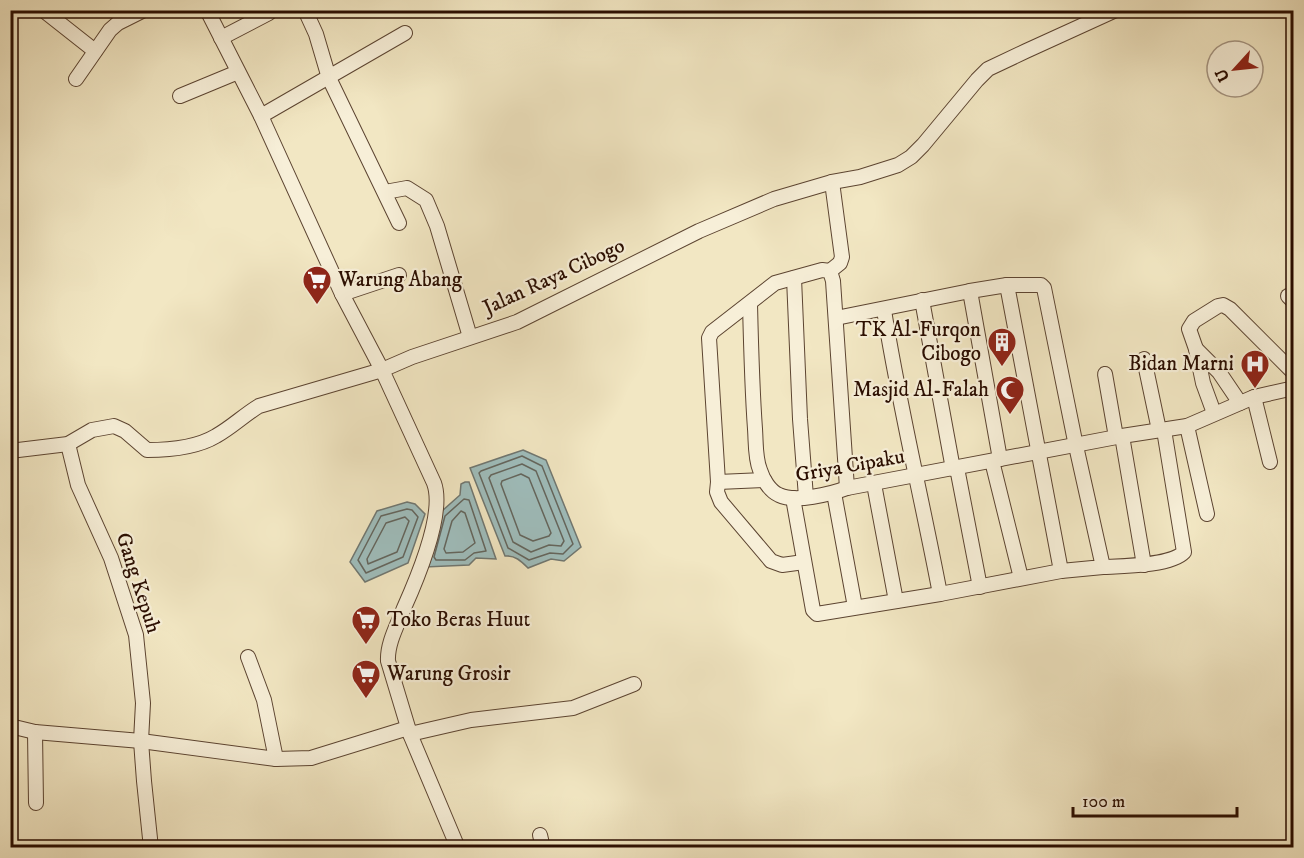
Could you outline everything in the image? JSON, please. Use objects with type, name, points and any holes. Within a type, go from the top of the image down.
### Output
[{"type":"street","points":[[43,10],[95,51]]},
{"type":"street","points":[[76,78],[118,23],[144,10]]},
{"type":"street","points":[[207,10],[261,116],[342,294],[382,370],[434,483],[438,499],[423,558],[387,656],[409,731],[458,848]]},
{"type":"street","points":[[305,10],[316,34],[329,78],[399,223]]},
{"type":"street","name":"Jalan Raya Cibogo","points":[[68,444],[92,430],[114,426],[125,431],[147,450],[167,450],[194,444],[218,435],[260,406],[382,370],[412,357],[517,322],[742,212],[774,199],[891,168],[905,161],[937,130],[988,69],[1116,10]]},
{"type":"street","points":[[221,38],[269,13]]},
{"type":"street","points":[[261,116],[405,33]]},
{"type":"street","points":[[180,96],[238,72]]},
{"type":"street","points":[[804,562],[782,565],[771,561],[721,502],[717,492],[709,338],[711,332],[775,283],[822,270],[830,271],[840,264],[842,257],[832,182]]},
{"type":"street","points":[[385,192],[407,188],[426,200],[437,226],[470,337]]},
{"type":"street","points":[[830,271],[836,318],[840,491],[855,607]]},
{"type":"street","points":[[342,294],[399,275]]},
{"type":"street","points":[[794,278],[800,419],[799,498],[804,562],[817,614],[1061,571],[1144,565],[1180,557],[1185,549],[1144,359]]},
{"type":"street","points":[[836,318],[1007,285],[1041,285],[1044,288],[1102,567]]},
{"type":"street","points":[[1007,285],[1061,571]]},
{"type":"street","points":[[970,291],[996,460],[1021,578]]},
{"type":"street","points":[[922,300],[980,587]]},
{"type":"street","points":[[718,482],[764,480],[757,454],[750,304]]},
{"type":"street","points":[[1214,413],[1203,383],[1196,349],[1190,334],[1190,325],[1207,312],[1223,305],[1230,309],[1293,374]]},
{"type":"street","points":[[884,310],[900,406],[917,476],[940,594]]},
{"type":"street","points":[[1196,349],[1219,372],[1240,403]]},
{"type":"street","points":[[1105,374],[1144,565]]},
{"type":"street","name":"Griya Cipaku","points":[[764,480],[777,494],[799,498],[840,491],[1017,456],[1187,426],[1254,397],[1293,388]]},
{"type":"street","points":[[1254,397],[1270,462]]},
{"type":"street","points":[[1187,426],[1207,514]]},
{"type":"street","points":[[10,451],[68,444]]},
{"type":"street","name":"Gang Kepuh","points":[[68,444],[78,485],[111,558],[136,635],[143,704],[141,741],[151,848]]},
{"type":"street","points":[[874,484],[896,601]]},
{"type":"street","points":[[248,657],[264,700],[276,759]]},
{"type":"street","points":[[10,726],[35,732],[141,741],[276,759],[311,758],[409,731],[471,720],[573,708],[634,684]]},
{"type":"street","points":[[35,732],[36,803]]},
{"type":"water","points":[[523,450],[546,460],[581,547],[564,561],[551,559],[528,568],[515,558],[505,556],[470,468]]},
{"type":"water","points":[[469,482],[496,559],[476,558],[469,565],[425,567],[442,511],[460,495],[461,484]]},
{"type":"water","points":[[407,502],[415,504],[425,514],[408,563],[365,582],[350,562],[377,511]]},
{"type":"place","name":"Warung Abang","points":[[317,306]]},
{"type":"place","name":"TK Al-Furqon Cibogo","points":[[1002,368]]},
{"type":"place","name":"Bidan Marni","points":[[1255,390]]},
{"type":"place","name":"Masjid Al-Falah","points":[[1010,416]]},
{"type":"place","name":"Toko Beras Huut","points":[[366,646]]},
{"type":"place","name":"Warung Grosir","points":[[366,700]]}]
